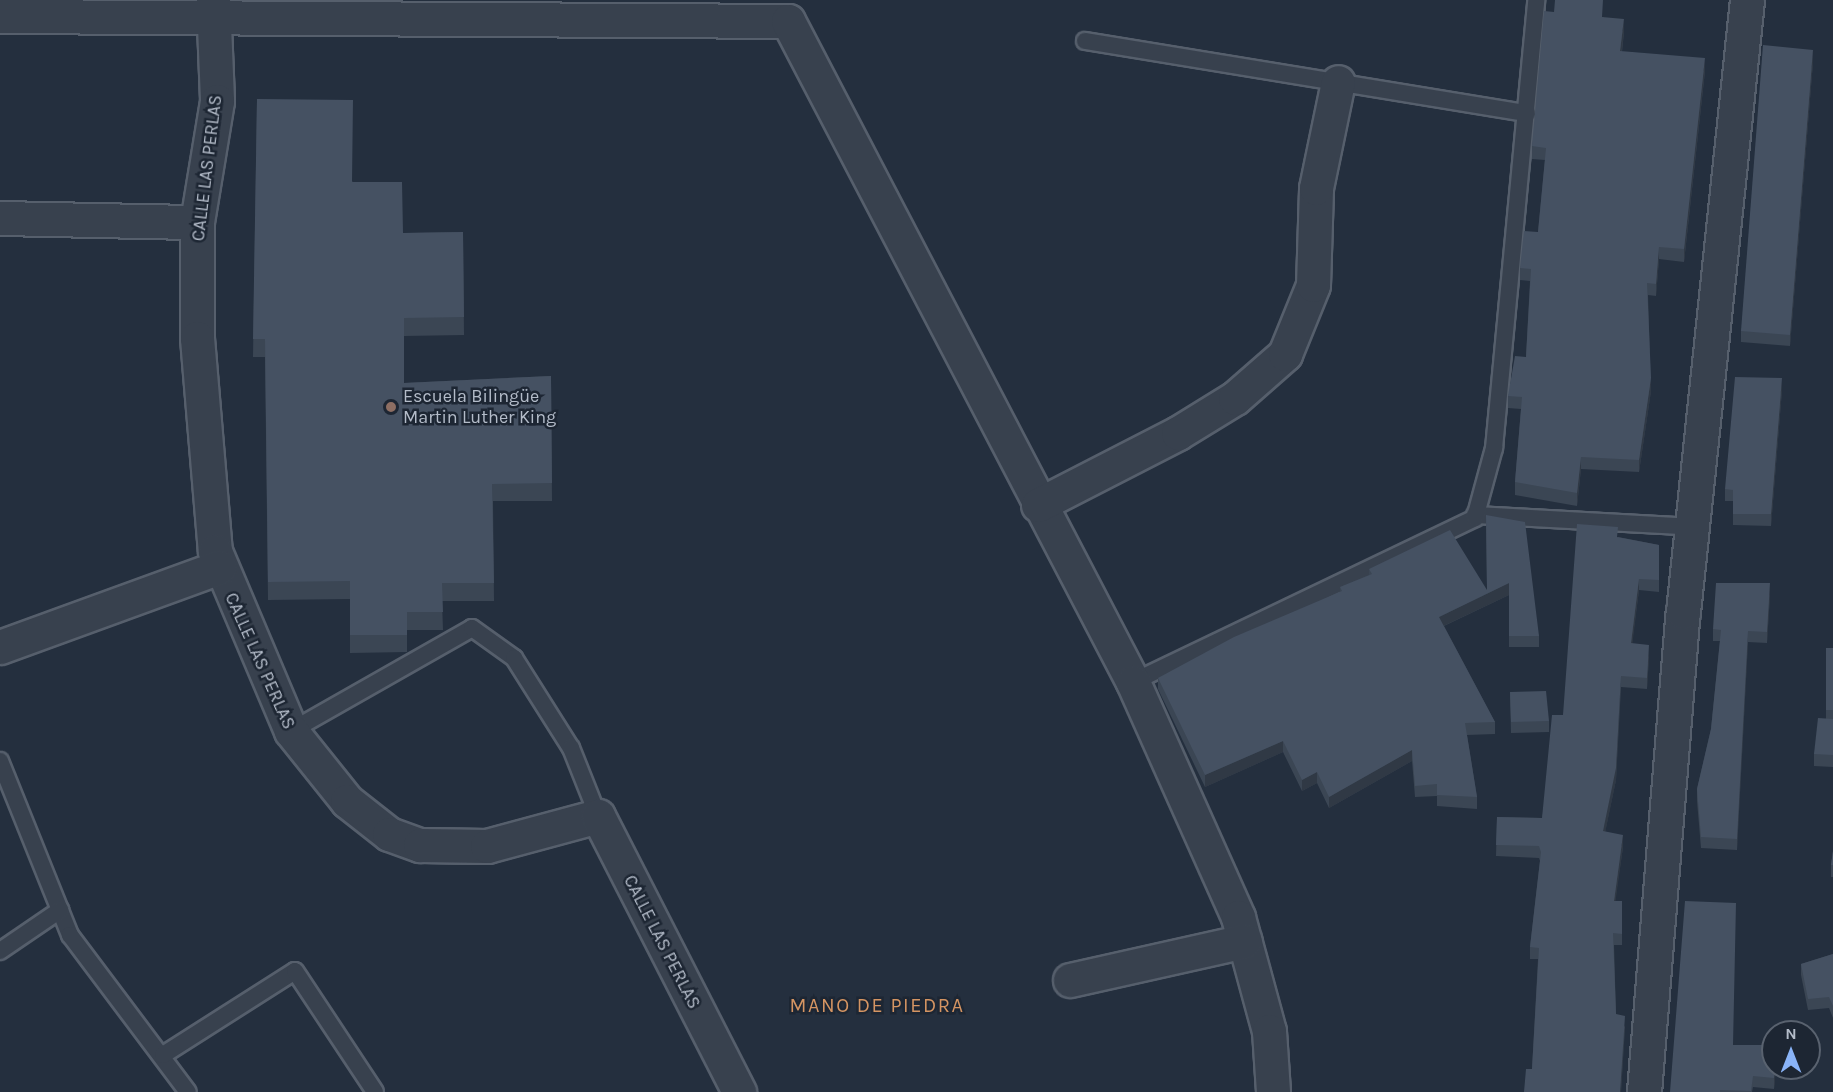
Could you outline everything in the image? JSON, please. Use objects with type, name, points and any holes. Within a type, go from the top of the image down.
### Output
[{"type":"street","points":[[1644,1092],[1683,612],[1696,527],[1747,0]]},
{"type":"street","points":[[0,16],[213,10],[794,10],[1038,505],[1132,682],[1245,941],[1269,1030],[1273,1092]]},
{"type":"street","name":"CALLE LAS PERLAS","points":[[213,10],[217,101],[198,222],[197,338],[220,567],[291,731],[347,801],[389,834],[420,845],[487,846],[598,816],[738,1092]]},
{"type":"street","points":[[1038,505],[1178,433],[1262,378],[1285,354],[1313,285],[1316,188],[1338,82]]},
{"type":"street","points":[[0,218],[198,222]]},
{"type":"street","points":[[0,647],[220,567]]},
{"type":"street","points":[[1070,980],[1245,941]]},
{"type":"lane","points":[[1475,515],[1494,448],[1536,0]]},
{"type":"lane","points":[[1085,41],[1527,113]]},
{"type":"lane","points":[[1132,682],[1475,515],[1696,527]]},
{"type":"lane","points":[[291,731],[472,628],[514,658],[571,748],[598,816]]},
{"type":"lane","points":[[0,761],[70,935],[163,1055],[188,1092]]},
{"type":"lane","points":[[0,951],[60,910]]},
{"type":"lane","points":[[163,1055],[295,971],[375,1092]]},
{"type":"building","points":[[1555,0],[1603,0],[1602,17],[1624,19],[1620,51],[1705,58],[1684,249],[1659,247],[1656,284],[1647,283],[1651,378],[1639,460],[1581,457],[1577,493],[1515,482],[1522,397],[1508,396],[1515,356],[1526,357],[1531,269],[1520,268],[1524,231],[1538,232],[1546,148],[1532,146],[1544,11],[1554,12]]},
{"type":"building","points":[[1763,45],[1813,50],[1790,335],[1741,331]]},
{"type":"building","points":[[257,99],[353,100],[352,182],[402,182],[403,233],[463,232],[464,317],[404,318],[404,383],[551,376],[552,483],[492,484],[494,583],[442,583],[443,612],[407,612],[407,635],[350,635],[350,581],[268,582],[265,339],[253,339]]},
{"type":"building","points":[[1735,377],[1782,378],[1771,514],[1733,514],[1733,490],[1725,489]]},
{"type":"building","points":[[1486,515],[1525,522],[1539,636],[1509,636],[1509,583],[1439,617],[1495,722],[1465,723],[1477,797],[1437,795],[1437,784],[1415,786],[1412,750],[1329,797],[1317,772],[1302,780],[1283,741],[1205,775],[1158,678],[1234,637],[1342,591],[1340,587],[1372,574],[1369,569],[1450,530],[1487,590]]},
{"type":"building","points":[[1577,524],[1618,527],[1617,537],[1659,545],[1659,580],[1639,579],[1631,643],[1649,645],[1647,678],[1621,676],[1616,768],[1603,831],[1623,835],[1614,901],[1622,901],[1622,934],[1613,933],[1616,1014],[1625,1016],[1620,1092],[1524,1092],[1526,1069],[1532,1069],[1539,948],[1530,947],[1541,852],[1539,846],[1496,845],[1497,817],[1542,818],[1552,715],[1563,715]]},
{"type":"building","points":[[1716,583],[1770,583],[1767,632],[1748,631],[1737,839],[1701,837],[1697,789],[1711,729],[1721,630],[1713,629]]},
{"type":"building","points":[[1826,648],[1833,648],[1833,710],[1826,710]]},
{"type":"building","points":[[1546,691],[1549,721],[1511,722],[1510,692]]},
{"type":"building","points":[[1818,718],[1833,719],[1833,755],[1814,754]]},
{"type":"building","points":[[1685,901],[1736,903],[1733,1045],[1761,1045],[1761,1077],[1753,1076],[1751,1091],[1670,1092]]},
{"type":"building","points":[[1833,954],[1833,1006],[1829,997],[1808,999],[1801,964]]},
{"type":"place","name":"Escuela Bilingüe Martin Luther King","points":[[391,407]]},
{"type":"district","name":"MANO DE PIEDRA","points":[[877,1005]]}]
